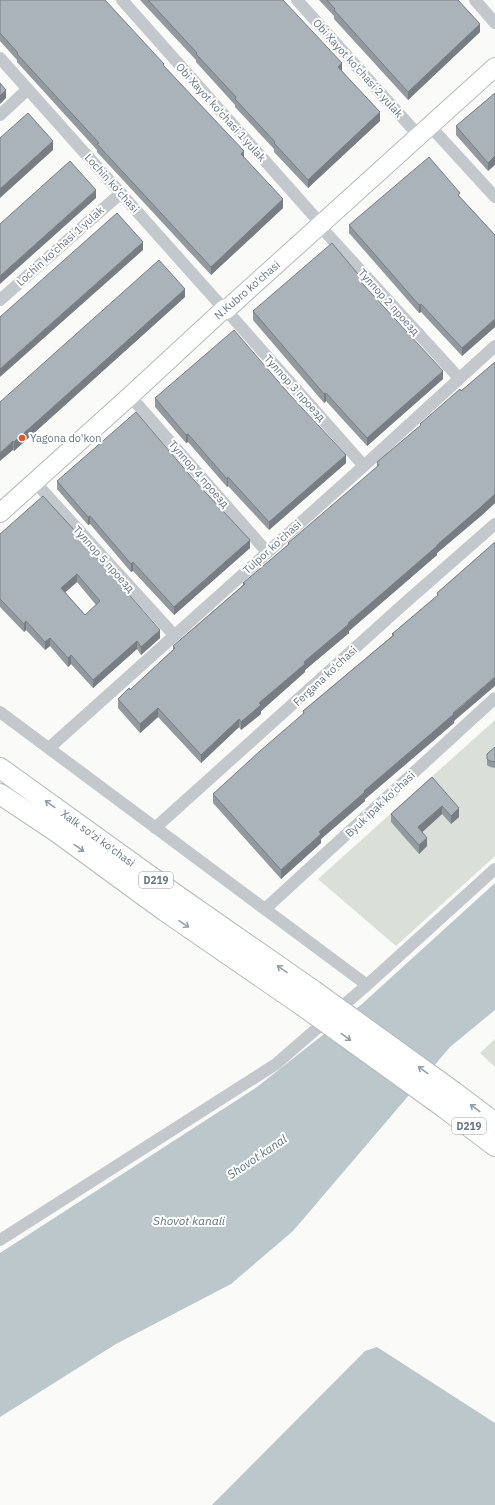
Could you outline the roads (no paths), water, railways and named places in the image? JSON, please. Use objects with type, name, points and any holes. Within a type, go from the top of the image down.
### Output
[{"type":"main road","name":"Xalk so'zi ko'chasi","points":[[0,768],[179,897],[309,998]]},
{"type":"main road","name":"Xalk so'zi ko'chasi","points":[[0,794],[57,832],[165,911],[309,998]]},
{"type":"main road","name":"D219","points":[[309,998],[448,1099],[495,1123]]},
{"type":"main road","name":"D219","points":[[448,1099],[495,1146]]},
{"type":"street","name":"Obi Xayot ko'chasi 1 yulak","points":[[122,0],[320,225]]},
{"type":"street","name":"Obi Xayot ko'chasi 2 yulak","points":[[297,0],[424,131],[495,197]]},
{"type":"street","points":[[475,0],[495,23]]},
{"type":"street","name":"Lochin ko'chasi","points":[[0,58],[225,309]]},
{"type":"street","name":"N.Kubro ko'chasi","points":[[0,513],[495,67]]},
{"type":"street","points":[[0,115],[28,89]]},
{"type":"street","name":"Lochin ko'chasi 1 yulak","points":[[0,300],[120,193]]},
{"type":"street","name":"Тулпор 2 проезд","points":[[320,225],[459,378]]},
{"type":"street","name":"Тулпор 3 проезд","points":[[225,309],[364,466]]},
{"type":"street","name":"Tulpor ko'chasi","points":[[48,748],[364,466],[495,346]]},
{"type":"street","name":"Тулпор 4 проезд","points":[[130,396],[267,552]]},
{"type":"street","name":"Тулпор 5 проезд","points":[[35,482],[174,635]]},
{"type":"street","name":"Fergana ko'chasi","points":[[155,828],[495,524]]},
{"type":"street","name":"Byuk ipak ko'chasi","points":[[266,909],[495,698]]},
{"type":"street","points":[[0,712],[367,985]]},
{"type":"street","points":[[0,1240],[276,1064],[367,985],[495,869]]},
{"type":"water","name":"Shovot kanali","points":[[495,883],[495,1010],[450,1047],[293,1231],[231,1284],[116,1344],[0,1417],[0,1253],[257,1087],[362,1004]]},
{"type":"water","points":[[377,1347],[495,1423],[495,1505],[212,1505],[365,1351]]},
{"type":"place","name":"Yagona do'kon","points":[[22,438]]},
{"type":"water label","name":"Shovot kanal","points":[[257,1157]]}]
